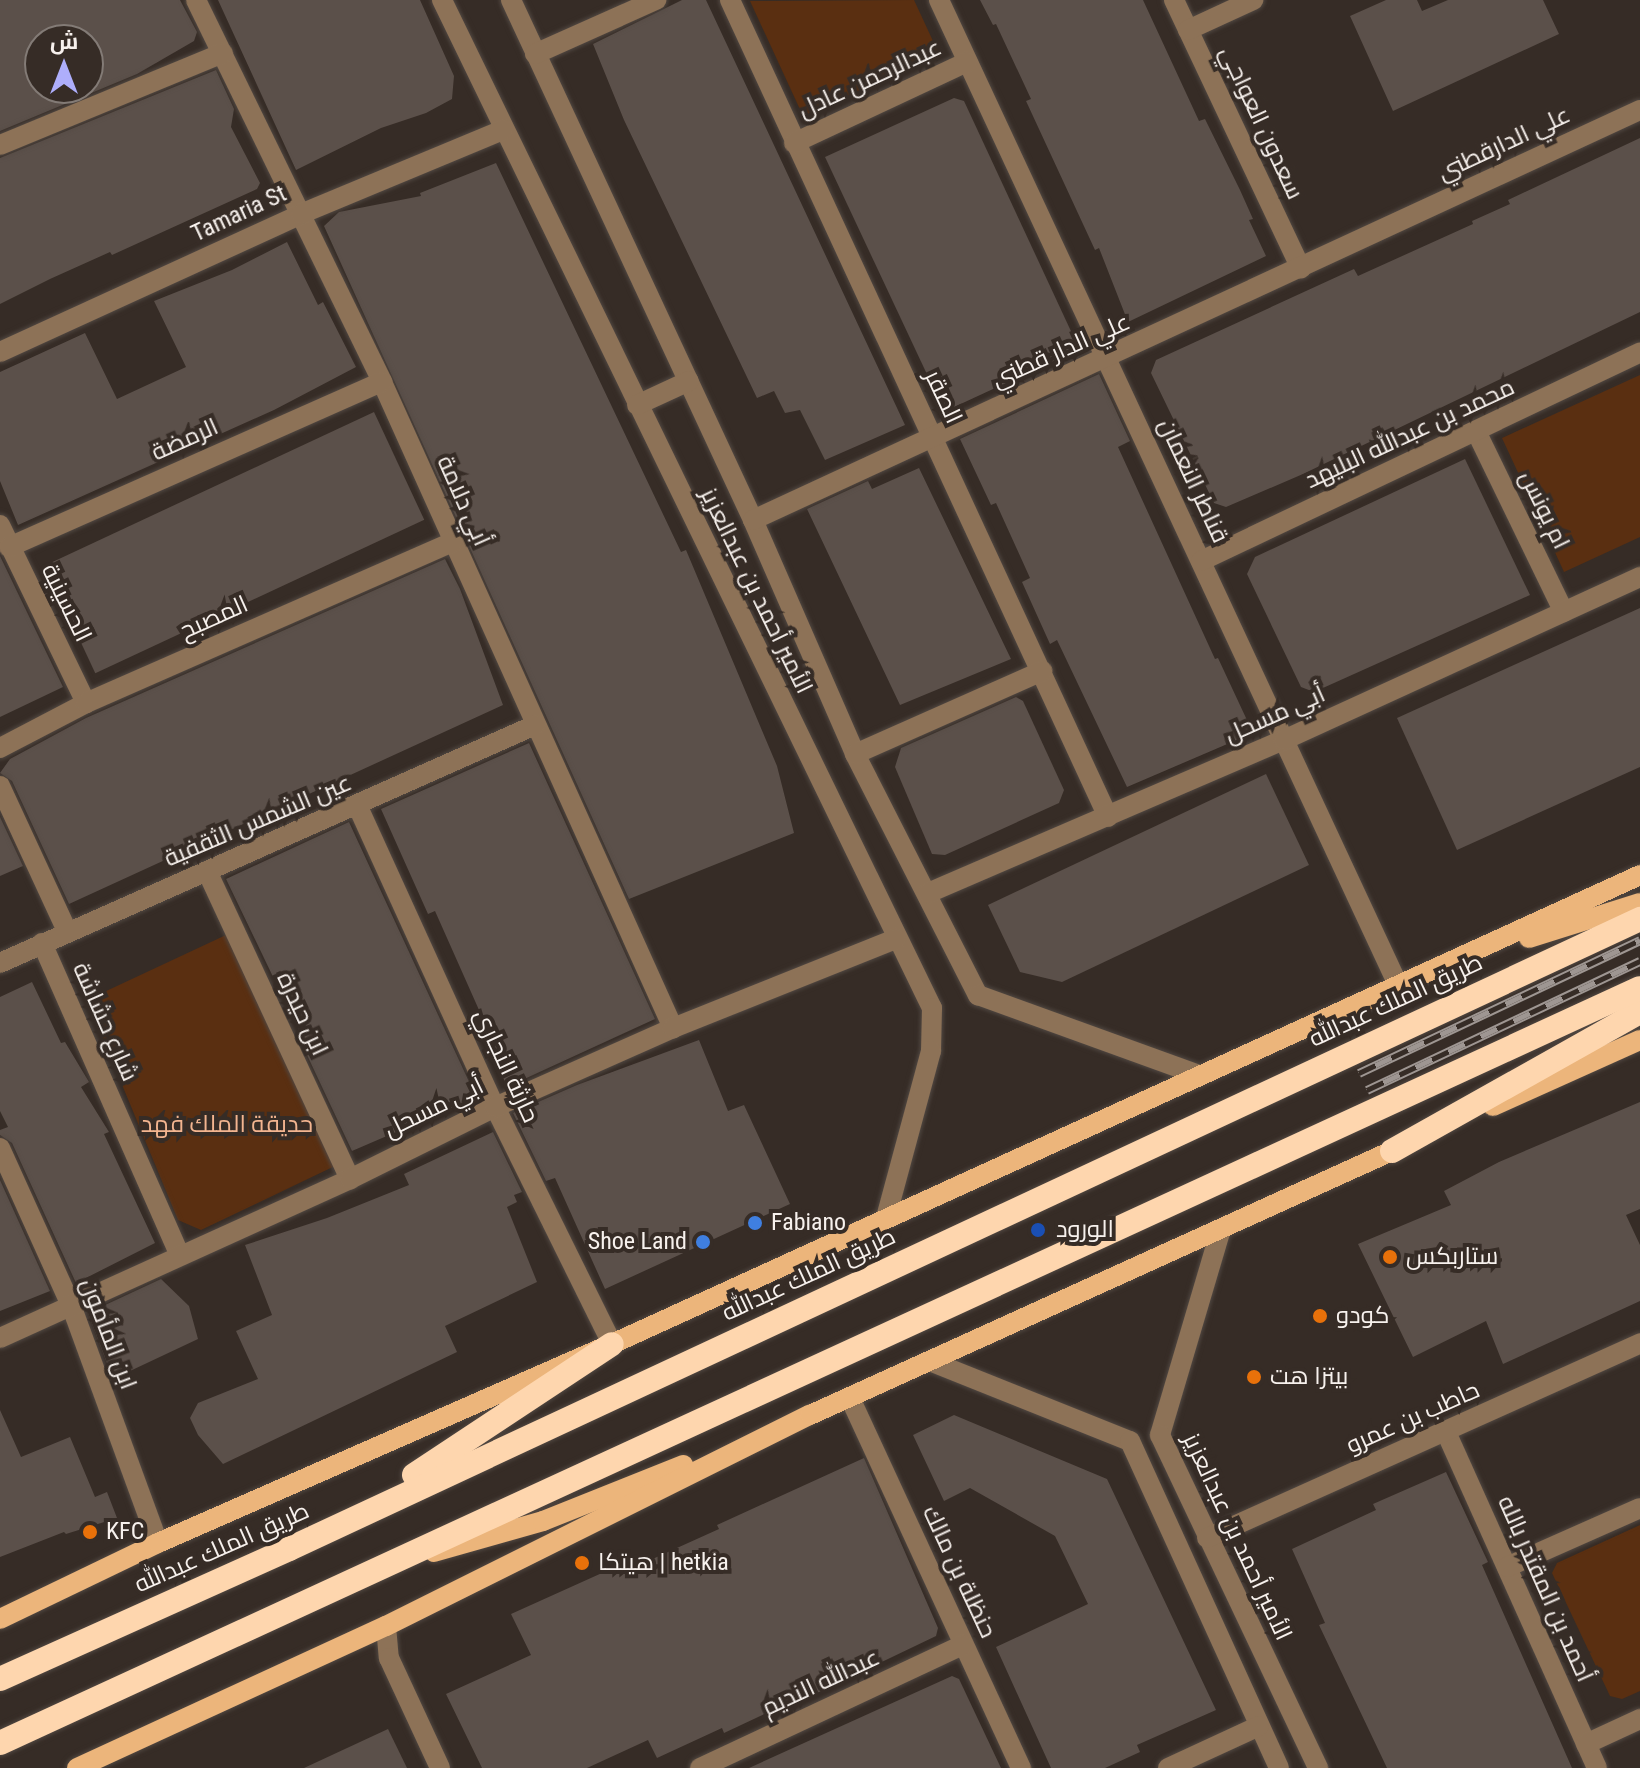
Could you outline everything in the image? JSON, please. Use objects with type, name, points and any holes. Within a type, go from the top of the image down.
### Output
[{"type":"highway","name":"طريق الملك عبدالله","points":[[0,1679],[289,1549],[1640,919]]},
{"type":"highway","points":[[0,1743],[1640,988]]},
{"type":"highway","points":[[1392,1151],[1640,1012]]},
{"type":"highway","points":[[289,1549],[446,1457],[612,1344]]},
{"type":"main road","points":[[0,1619],[158,1543],[612,1344],[1640,875]]},
{"type":"main road","points":[[1451,962],[1640,903]]},
{"type":"main road","points":[[388,1565],[543,1521],[810,1415],[1640,1040]]},
{"type":"main road","points":[[77,1768],[386,1626],[810,1415]]},
{"type":"street","name":"أبي دلامة","points":[[196,0],[382,382],[673,1028]]},
{"type":"street","name":"الأمير أحمد بن عبدالعزيز","points":[[442,0],[932,1008],[931,1051],[886,1218]]},
{"type":"street","name":"الأمير أحمد بن عبدالعزيز","points":[[511,0],[753,520],[855,754],[978,995],[1199,1075]]},
{"type":"street","points":[[535,54],[656,0]]},
{"type":"street","name":"الصقر","points":[[730,0],[1108,817]]},
{"type":"street","name":"قناطر النعمان","points":[[939,0],[1398,985]]},
{"type":"street","name":"سعدون العواجي","points":[[1174,0],[1301,269]]},
{"type":"street","points":[[1188,30],[1253,0]]},
{"type":"street","points":[[0,145],[223,53]]},
{"type":"street","name":"عبدالرحمن عادل","points":[[794,143],[967,62]]},
{"type":"street","name":"علي الدارقطني","points":[[1390,226],[1640,110]]},
{"type":"street","name":"Tamaria St","points":[[0,352],[301,214],[503,130]]},
{"type":"street","name":"علي الدار قطني","points":[[753,520],[1108,359],[1390,226]]},
{"type":"street","name":"محمد بن عبدالله البليهد","points":[[1201,561],[1640,353]]},
{"type":"street","points":[[637,405],[689,381]]},
{"type":"street","name":"الرمضة","points":[[9,547],[382,382]]},
{"type":"street","name":"ام يونس","points":[[1476,431],[1564,612]]},
{"type":"street","name":"الحسينية","points":[[0,525],[86,703]]},
{"type":"street","name":"المصبح","points":[[0,748],[86,703],[452,542]]},
{"type":"street","name":"أبي مسحل","points":[[928,893],[1284,740],[1640,577]]},
{"type":"street","points":[[855,754],[1042,671]]},
{"type":"street","name":"عين الشمس الثقفية","points":[[0,963],[67,931],[358,807],[535,725]]},
{"type":"street","points":[[0,786],[67,931]]},
{"type":"street","name":"حارثة النجاري","points":[[358,807],[495,1107],[612,1344]]},
{"type":"street","name":"ابن حيدرة","points":[[207,871],[350,1179]]},
{"type":"street","name":"أبي مسحل","points":[[0,1338],[179,1254],[350,1179],[495,1107],[673,1028],[896,939]]},
{"type":"street","name":"شارع حشاشة","points":[[42,943],[179,1254]]},
{"type":"street","name":"ابن المأمون","points":[[0,1148],[71,1305],[158,1543]]},
{"type":"street","name":"الأمير أحمد بن عبدالعزيز","points":[[1221,1229],[1160,1435],[1318,1768]]},
{"type":"street","name":"حاطب بن عمرو","points":[[1207,1538],[1640,1343]]},
{"type":"street","points":[[932,1362],[1130,1441],[1279,1768]]},
{"type":"street","name":"حنظلة بن مالك","points":[[850,1398],[1021,1768]]},
{"type":"street","name":"أحمد بن المقتدر بالله","points":[[1446,1432],[1597,1768]]},
{"type":"street","points":[[1507,1567],[1640,1508]]},
{"type":"street","points":[[386,1626],[389,1658],[440,1768]]},
{"type":"street","name":"عبدالله النديم","points":[[700,1768],[963,1645]]},
{"type":"street","points":[[1586,1744],[1640,1719]]},
{"type":"street","points":[[1168,1768],[1259,1726]]},
{"type":"green space","points":[[914,0],[939,54],[803,116],[750,1]]},
{"type":"green space","points":[[1640,375],[1640,537],[1564,572],[1502,438]]},
{"type":"green space","name":"حديقة الملك فهد","points":[[226,935],[337,1165],[201,1230],[178,1220],[87,1000]]},
{"type":"green space","points":[[1640,1525],[1640,1691],[1622,1699],[1610,1696],[1552,1573],[1557,1563]]},
{"type":"building","points":[[0,0],[180,0],[197,32],[194,41],[137,74],[104,88],[104,24],[24,24],[24,104],[65,104],[0,131]]},
{"type":"building","points":[[218,0],[420,0],[454,76],[452,99],[426,113],[381,128],[296,170]]},
{"type":"building","points":[[682,0],[706,0],[905,425],[825,460],[800,410],[785,413],[774,391],[757,398],[624,120],[593,44]]},
{"type":"building","points":[[980,0],[1143,0],[1199,121],[1205,119],[1240,190],[1253,219],[1249,220],[1266,256],[1128,322],[1099,248],[1095,250],[1026,101],[1031,99],[996,24],[993,25]]},
{"type":"building","points":[[1386,0],[1417,0],[1422,11],[1448,0],[1543,0],[1559,34],[1393,111],[1350,16]]},
{"type":"building","points":[[216,70],[234,109],[231,127],[260,183],[257,189],[112,255],[110,252],[0,304],[0,158]]},
{"type":"building","points":[[954,98],[964,101],[1076,342],[1073,352],[952,408],[940,402],[825,157]]},
{"type":"building","points":[[1640,138],[1640,312],[1303,474],[1226,507],[1214,503],[1151,373],[1156,360],[1354,269],[1358,276],[1473,224],[1472,221],[1510,204],[1508,200]]},
{"type":"building","points":[[496,163],[681,552],[686,550],[777,766],[794,833],[629,899],[324,226],[339,212],[421,196],[420,193]]},
{"type":"building","points":[[287,242],[318,305],[323,302],[356,367],[274,410],[18,525],[0,481],[0,372],[85,333],[117,399],[186,367],[154,301],[232,270]]},
{"type":"building","points":[[1099,374],[1130,441],[1118,447],[1215,659],[1218,658],[1253,733],[1127,787],[1057,640],[1050,644],[1022,582],[1030,578],[996,503],[991,505],[960,439]]},
{"type":"building","points":[[374,412],[424,520],[95,673],[45,565]]},
{"type":"building","points":[[1465,459],[1530,595],[1314,692],[1301,687],[1247,574],[1255,557]]},
{"type":"building","points":[[919,468],[1011,659],[900,705],[807,509],[868,481],[872,489]]},
{"type":"building","points":[[0,556],[63,687],[0,717]]},
{"type":"building","points":[[445,559],[460,589],[503,705],[69,904],[12,781],[0,773],[10,759],[86,718]]},
{"type":"building","points":[[1640,608],[1640,767],[1457,850],[1397,718]]},
{"type":"building","points":[[1016,697],[1023,701],[1064,790],[1059,803],[945,855],[932,854],[895,767],[901,748]]},
{"type":"building","points":[[529,743],[655,1019],[507,1087],[476,1011],[479,1010],[435,911],[428,914],[381,809]]},
{"type":"building","points":[[1266,774],[1309,865],[1062,982],[1020,972],[988,905]]},
{"type":"building","points":[[0,817],[23,866],[0,876]]},
{"type":"building","points":[[349,822],[471,1086],[468,1101],[352,1151],[307,1055],[310,1054],[226,879]]},
{"type":"building","points":[[32,982],[61,1043],[65,1042],[89,1082],[81,1087],[109,1132],[104,1134],[155,1243],[76,1283],[12,1143],[0,1135],[0,1130],[8,1127],[0,1111],[0,997]]},
{"type":"building","points":[[699,1040],[728,1111],[744,1105],[790,1204],[605,1289],[555,1178],[546,1181],[513,1113],[577,1085]]},
{"type":"building","points":[[1640,1102],[1640,1209],[1626,1215],[1640,1245],[1640,1301],[1503,1364],[1486,1321],[1413,1357],[1358,1244],[1451,1205],[1444,1191],[1499,1162]]},
{"type":"building","points":[[493,1132],[522,1192],[514,1195],[517,1202],[507,1207],[537,1282],[445,1326],[457,1352],[223,1464],[198,1435],[190,1418],[198,1403],[258,1379],[236,1331],[272,1315],[245,1245],[327,1218],[409,1185],[404,1174]]},
{"type":"building","points":[[0,1180],[50,1291],[0,1311]]},
{"type":"building","points":[[161,1279],[189,1306],[198,1339],[113,1379],[88,1313]]},
{"type":"building","points":[[0,1410],[21,1457],[70,1437],[95,1497],[107,1492],[117,1518],[66,1534],[64,1532],[0,1557]]},
{"type":"building","points":[[954,1415],[1107,1479],[1216,1710],[1137,1745],[1140,1752],[1105,1768],[1051,1768],[996,1647],[1088,1604],[1055,1536],[970,1488],[944,1501],[913,1435]]},
{"type":"building","points":[[864,1458],[938,1628],[936,1636],[794,1704],[792,1701],[724,1733],[722,1728],[657,1758],[648,1740],[587,1768],[482,1768],[446,1694],[531,1655],[511,1614],[633,1559],[637,1566],[719,1529],[717,1525]]},
{"type":"building","points":[[1446,1472],[1488,1562],[1482,1565],[1572,1768],[1387,1768],[1319,1625],[1325,1623],[1292,1549],[1376,1510],[1373,1504]]},
{"type":"building","points":[[952,1676],[959,1679],[1001,1768],[749,1768]]},
{"type":"building","points":[[388,1729],[407,1768],[304,1768]]},
{"type":"railway","points":[[1359,1073],[1640,940]]},
{"type":"railway","points":[[1367,1090],[1640,961]]},
{"type":"place","name":"Fabiano","points":[[755,1223]]},
{"type":"place","name":"الورود","points":[[1038,1230]]},
{"type":"place","name":"Shoe Land","points":[[703,1242]]},
{"type":"place","name":"ستاربكس","points":[[1390,1257]]},
{"type":"place","name":"كودو","points":[[1320,1316]]},
{"type":"place","name":"بيتزا هت","points":[[1254,1377]]},
{"type":"place","name":"KFC","points":[[90,1532]]},
{"type":"place","name":"هيتكا | hetkia","points":[[582,1563]]}]
